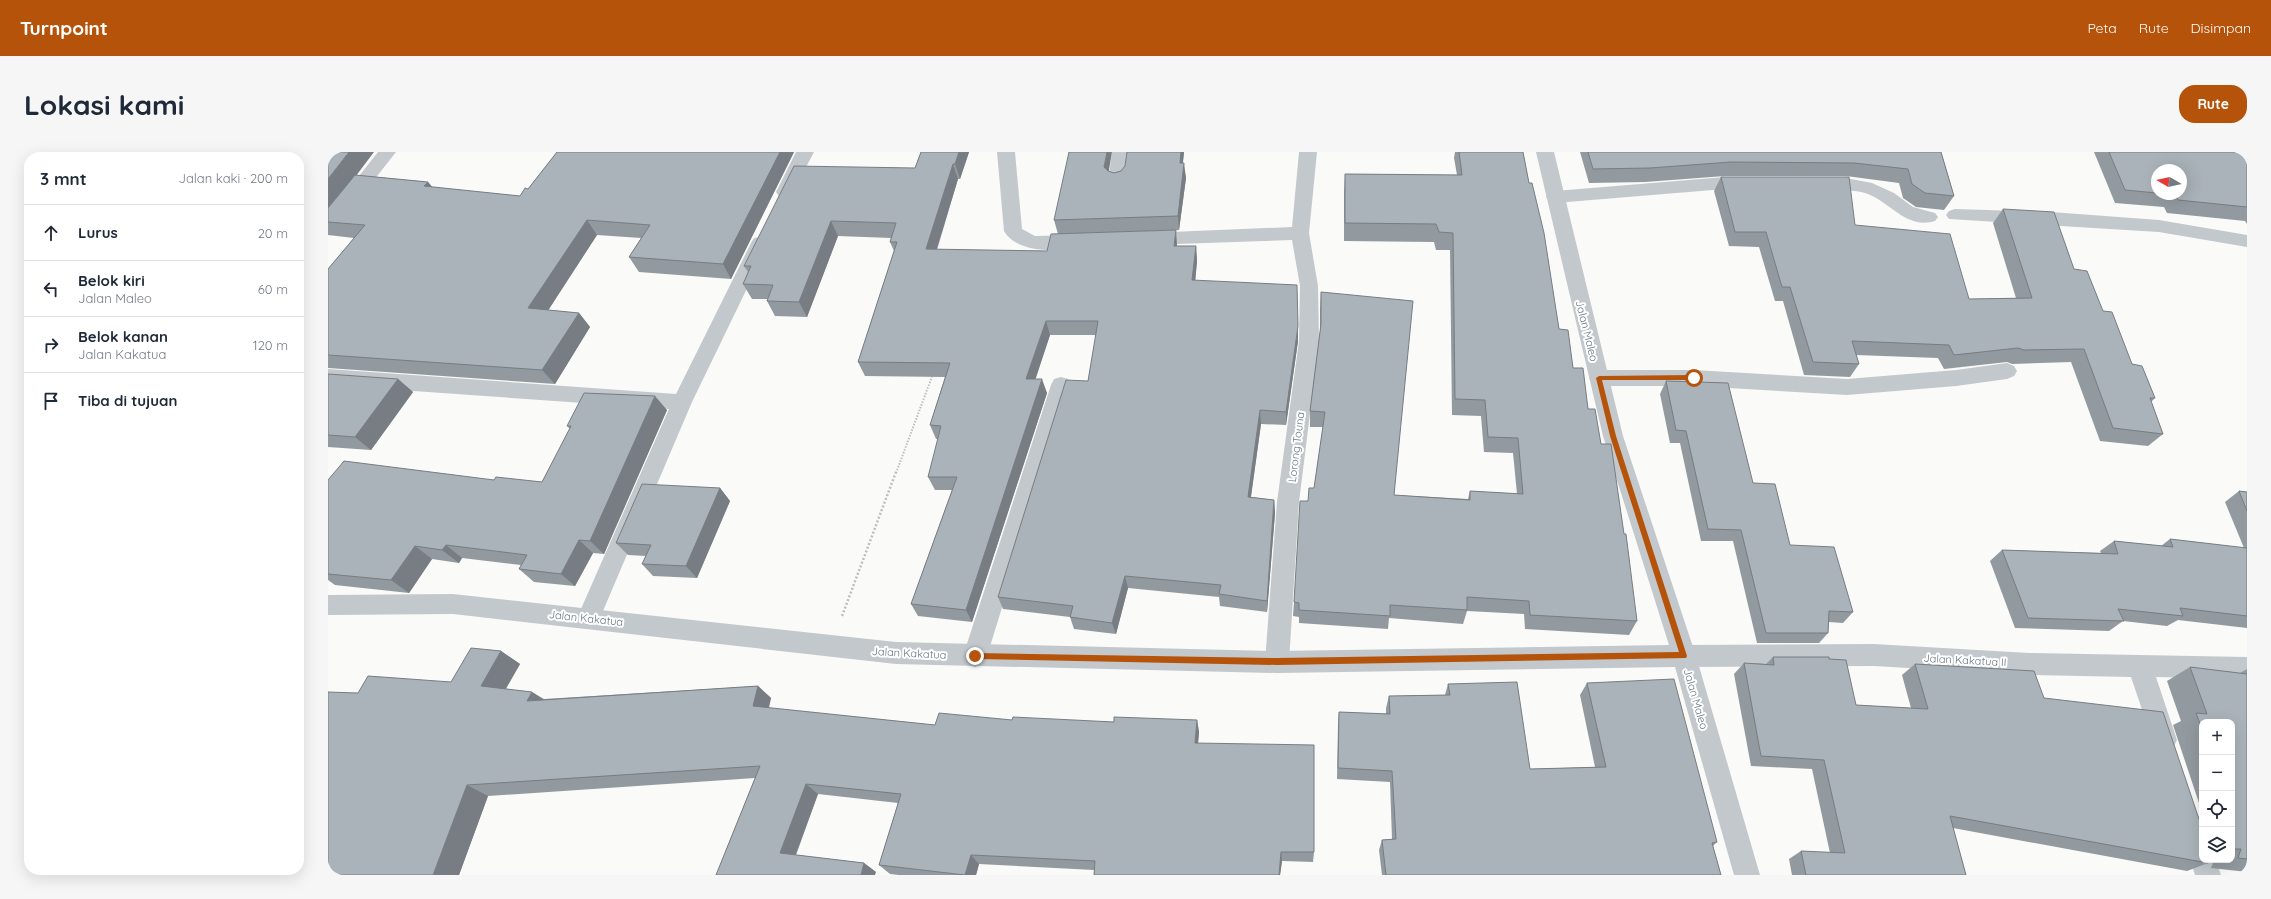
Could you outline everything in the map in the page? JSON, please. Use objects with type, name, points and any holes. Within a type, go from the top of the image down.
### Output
[{"type":"street","points":[[328,227],[387,152]]},
{"type":"street","points":[[589,618],[682,402],[805,152]]},
{"type":"street","points":[[1006,152],[1013,231],[1024,239],[1035,241],[1093,240]]},
{"type":"street","points":[[1117,180],[1121,152]]},
{"type":"street","name":"Lorong Touna","points":[[1277,662],[1288,502],[1310,341],[1309,286],[1300,233],[1308,152]]},
{"type":"street","name":"Jalan Maleo","points":[[1545,152],[1613,436],[1684,656],[1747,875]]},
{"type":"street","points":[[1555,197],[1726,183],[1763,183]]},
{"type":"street","points":[[1801,183],[1846,184],[1867,187],[1881,193],[1914,216],[1929,217]]},
{"type":"street","points":[[1955,214],[2051,218],[2159,226],[2247,241]]},
{"type":"street","points":[[1133,239],[1300,233]]},
{"type":"street","points":[[1599,378],[1694,378],[1847,388],[1956,378],[2007,371]]},
{"type":"street","points":[[328,376],[682,402]]},
{"type":"street","points":[[975,656],[1061,385]]},
{"type":"street","name":"Jalan Kakatua","points":[[328,605],[453,604],[589,618],[830,647],[896,653],[975,656],[1277,662],[1684,656]]},
{"type":"street","name":"Jalan Kakatua II","points":[[1684,656],[1874,655],[2030,664],[2247,668]]},
{"type":"street","points":[[2140,667],[2171,762]]},
{"type":"street","points":[[2204,863],[2208,875]]},
{"type":"path","points":[[830,647],[934,372]]},
{"type":"building","points":[[328,152],[349,152],[328,179]]},
{"type":"building","points":[[557,152],[780,152],[723,264],[629,257],[650,225],[587,220],[528,308],[579,313],[542,370],[328,355],[328,269],[365,225],[328,222],[328,208],[355,175],[428,182],[424,186],[520,196],[525,188],[528,189]]},
{"type":"building","points":[[921,152],[959,152],[955,164],[953,164],[926,249],[1047,251],[1051,234],[1176,230],[1174,246],[1196,246],[1192,280],[1297,285],[1298,326],[1286,412],[1260,410],[1248,497],[1274,500],[1267,601],[1219,594],[1221,585],[1125,576],[1112,623],[1070,617],[1073,606],[998,597],[1066,380],[1088,381],[1098,321],[1046,321],[1026,379],[1042,379],[966,610],[911,604],[957,477],[928,477],[941,426],[930,425],[950,363],[858,362],[897,242],[890,242],[896,223],[831,221],[799,302],[767,301],[773,285],[743,284],[751,266],[744,266],[794,166],[915,168]]},
{"type":"building","points":[[1069,152],[1107,152],[1104,167],[1108,171],[1114,173],[1121,171],[1125,166],[1127,152],[1181,152],[1180,163],[1184,163],[1178,216],[1054,220]]},
{"type":"building","points":[[1459,152],[1523,152],[1529,183],[1532,183],[1544,233],[1559,329],[1568,330],[1573,368],[1583,368],[1588,409],[1595,409],[1601,444],[1611,444],[1624,534],[1626,534],[1637,621],[1530,615],[1529,601],[1467,597],[1467,610],[1390,605],[1390,616],[1299,610],[1299,603],[1294,602],[1300,501],[1308,501],[1309,488],[1314,488],[1325,412],[1310,411],[1321,324],[1321,292],[1413,301],[1394,495],[1470,500],[1470,491],[1523,494],[1518,438],[1488,437],[1485,400],[1455,399],[1453,233],[1439,232],[1436,224],[1345,223],[1345,174],[1462,175]]},
{"type":"building","points":[[1588,152],[1941,152],[1954,196],[1925,193],[1912,184],[1908,169],[1854,163],[1731,162],[1650,168],[1593,169]]},
{"type":"building","points":[[2109,152],[2247,152],[2247,207],[2178,200],[2187,200],[2187,164],[2151,164],[2151,192],[2125,190]]},
{"type":"building","points":[[1721,177],[1849,177],[1855,225],[1950,234],[1969,299],[2032,298],[2003,209],[2054,212],[2074,269],[2087,271],[2103,311],[2112,312],[2132,364],[2142,366],[2155,398],[2150,398],[2163,434],[2113,428],[2084,349],[2024,350],[2018,348],[1954,355],[1949,345],[1852,341],[1859,364],[1813,362],[1790,287],[1782,287],[1766,232],[1735,232]]},
{"type":"building","points":[[328,374],[398,379],[355,437],[328,435]]},
{"type":"building","points":[[1666,381],[1728,383],[1753,483],[1775,484],[1790,545],[1834,547],[1853,612],[1829,611],[1828,633],[1766,633],[1741,530],[1708,529],[1686,431],[1676,430]]},
{"type":"building","points":[[584,393],[655,396],[590,541],[579,540],[561,574],[519,569],[527,555],[446,545],[442,550],[415,546],[391,580],[328,574],[328,480],[344,461],[494,480],[496,477],[542,482],[571,426],[567,426]]},
{"type":"building","points":[[642,484],[720,488],[686,566],[642,564],[651,545],[616,543]]},
{"type":"building","points":[[2239,491],[2247,492],[2247,511]]},
{"type":"building","points":[[2170,539],[2247,548],[2247,616],[2180,608],[2183,616],[2118,609],[2124,621],[2028,618],[2002,550],[2118,554],[2114,541],[2173,547]]},
{"type":"building","points":[[471,648],[501,651],[481,686],[532,692],[527,701],[758,686],[753,706],[935,725],[939,713],[1012,720],[1013,717],[1114,722],[1114,717],[1197,720],[1195,743],[1314,745],[1314,852],[1281,852],[1279,875],[1094,875],[1095,861],[971,855],[965,875],[879,865],[901,794],[806,784],[780,853],[864,863],[861,875],[716,875],[760,766],[467,785],[433,875],[328,875],[328,692],[358,693],[368,676],[451,682]]},
{"type":"building","points":[[1773,657],[1829,657],[1829,659],[1846,660],[1856,705],[1928,709],[1915,664],[2034,671],[2044,698],[2163,712],[2199,819],[2199,861],[1950,816],[1966,875],[1806,875],[1801,851],[1845,853],[1824,760],[1761,756],[1744,663],[1774,665]]},
{"type":"building","points":[[2190,667],[2247,674],[2247,859],[2238,858],[2241,849],[2235,849],[2235,719],[2199,719],[2199,721],[2196,713],[2207,714]]},
{"type":"building","points":[[1674,679],[1717,842],[1712,843],[1721,875],[1386,875],[1382,840],[1396,839],[1392,771],[1338,768],[1339,712],[1390,714],[1389,696],[1450,695],[1448,684],[1517,682],[1530,769],[1606,767],[1587,683]]},
{"type":"route","points":[[975,656],[1277,662],[1684,656],[1613,436],[1599,378],[1694,378]]}]
